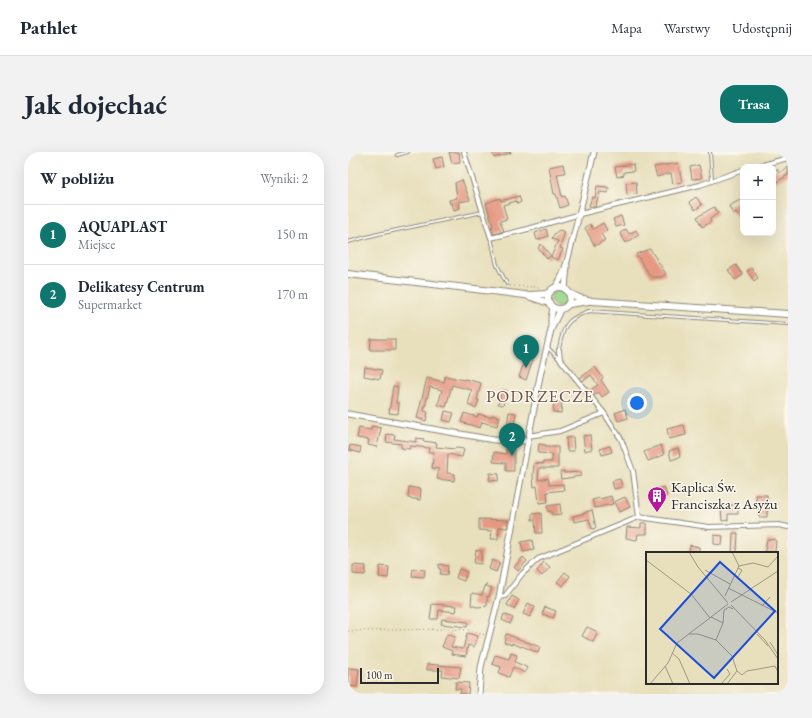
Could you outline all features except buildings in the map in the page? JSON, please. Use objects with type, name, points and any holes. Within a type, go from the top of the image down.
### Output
[{"type":"main road","points":[[348,274],[526,295],[538,294],[562,288],[579,298],[592,301],[788,314]]},
{"type":"main road","points":[[551,305],[548,295],[552,290]]},
{"type":"main road","points":[[567,291],[570,300],[569,304]]},
{"type":"main road","points":[[526,295],[560,310],[569,304],[592,301]]},
{"type":"street","points":[[464,152],[491,238],[580,214],[673,192],[740,171]]},
{"type":"street","points":[[552,290],[561,278],[568,259],[594,152]]},
{"type":"street","points":[[765,164],[788,158]]},
{"type":"street","points":[[567,291],[568,259]]},
{"type":"street","points":[[551,305],[551,330]]},
{"type":"street","points":[[479,694],[481,668],[499,596],[546,347],[551,330],[560,310]]},
{"type":"street","points":[[559,350],[560,359],[604,413],[621,439],[633,471],[639,517]]},
{"type":"street","points":[[348,414],[494,440],[528,438],[560,431],[604,413]]},
{"type":"street","points":[[499,596],[505,596],[522,574],[538,559],[639,517],[709,527],[779,525],[788,527]]},
{"type":"lane","points":[[397,156],[408,152]]},
{"type":"lane","points":[[710,152],[712,180]]},
{"type":"lane","points":[[348,242],[378,234],[483,212]]},
{"type":"lane","points":[[491,238],[497,265],[507,284]]},
{"type":"lane","points":[[559,350],[562,332],[566,324],[570,319],[578,314],[589,311],[788,324]]},
{"type":"lane","points":[[546,347],[560,359]]},
{"type":"path","points":[[507,284],[509,286],[538,287],[538,294]]},
{"type":"path","points":[[348,631],[445,629],[470,630],[489,636]]},
{"type":"green space","points":[[556,290],[562,290],[567,295],[565,304],[562,306],[556,306],[551,301],[551,295]]},
{"type":"place","name":"AQUAPLAST","points":[[526,368]]},
{"type":"place","name":"Delikatesy Centrum","points":[[512,456]]},
{"type":"place","name":"Kaplica Św. Franciszka z Asyżu","points":[[657,513]]},
{"type":"district","name":"PODRZECZE","points":[[540,396]]}]
